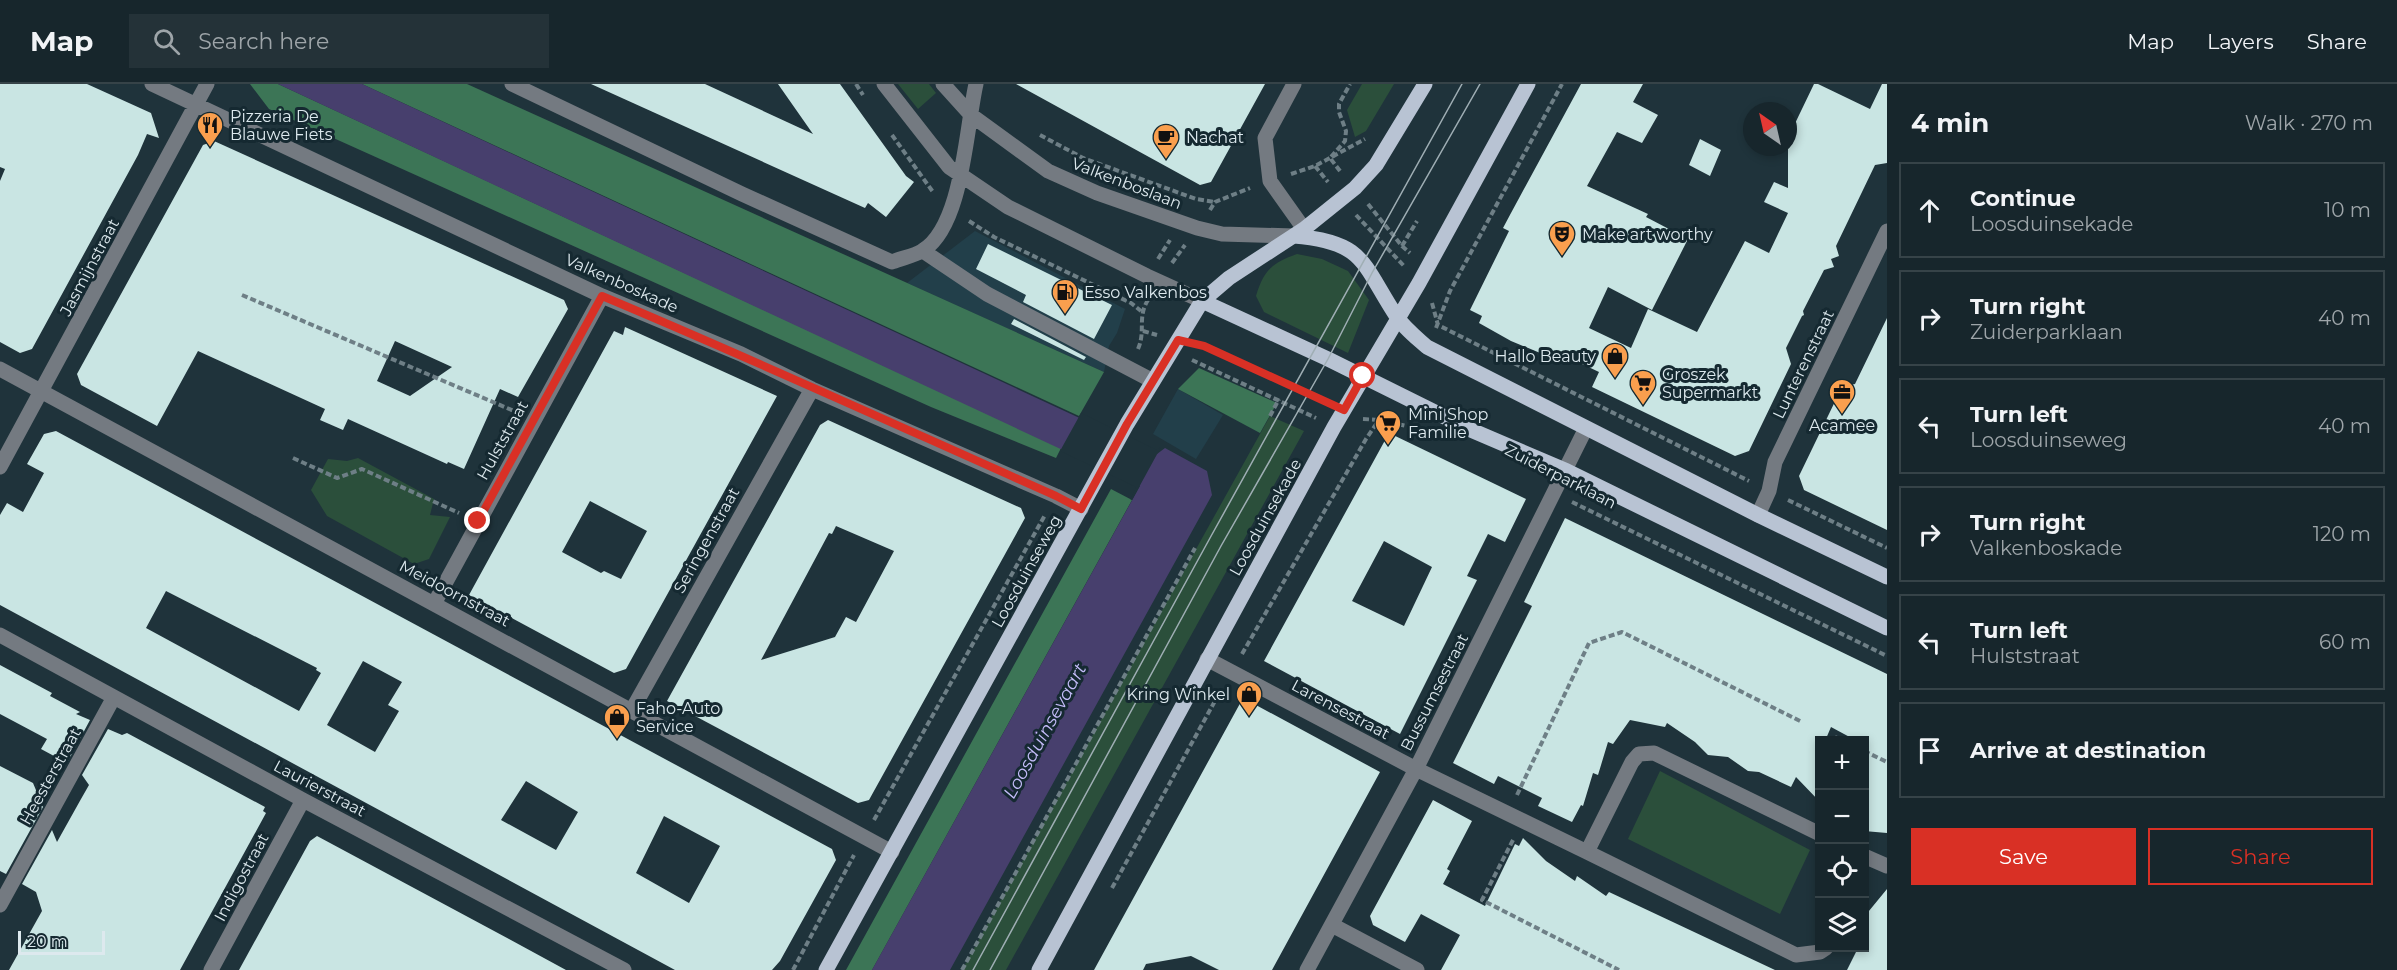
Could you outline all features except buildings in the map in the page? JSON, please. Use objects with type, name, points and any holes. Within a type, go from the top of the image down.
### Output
[{"type":"main road","name":"Loosduinseweg","points":[[826,970],[1127,424],[1202,301],[1229,278],[1299,233],[1354,188],[1376,165],[1425,84]]},
{"type":"main road","name":"Loosduinsekade","points":[[1039,970],[1334,427],[1419,283],[1528,84]]},
{"type":"main road","points":[[1299,233],[1330,241],[1346,248],[1357,257],[1368,267],[1398,320],[1427,347],[1887,577]]},
{"type":"main road","name":"Zuiderparklaan","points":[[1202,301],[1363,376],[1471,430],[1567,471],[1887,627]]},
{"type":"street","name":"Valkenboskade","points":[[152,84],[602,296],[741,354],[812,389],[1081,509]]},
{"type":"street","name":"Jasmijnstraat","points":[[0,467],[207,84]]},
{"type":"street","points":[[512,84],[742,195],[892,262],[923,251],[940,232],[951,210],[960,175],[976,84]]},
{"type":"street","points":[[884,84],[932,147],[949,167],[960,175],[1008,207],[1202,301]]},
{"type":"street","name":"Valkenboslaan","points":[[943,84],[971,115],[1048,171],[1097,193],[1181,223],[1222,234],[1299,233]]},
{"type":"street","points":[[1294,84],[1265,138],[1270,181],[1299,233]]},
{"type":"street","name":"Lunterenstraat","points":[[1758,514],[1769,491],[1775,462],[1887,231]]},
{"type":"street","points":[[923,251],[987,294],[1154,381]]},
{"type":"street","name":"Hulststraat","points":[[435,602],[602,296]]},
{"type":"street","name":"Meidoornstraat","points":[[0,369],[435,602],[892,852]]},
{"type":"street","name":"Seringenstraat","points":[[632,710],[812,389]]},
{"type":"street","name":"Bussumsestraat","points":[[1307,970],[1416,769],[1587,428]]},
{"type":"street","name":"Laurierstraat","points":[[0,636],[624,970]]},
{"type":"street","name":"Larensestraat","points":[[1208,659],[1416,769],[1796,955],[1820,952]]},
{"type":"street","name":"Heesterstraat","points":[[0,905],[114,697]]},
{"type":"street","points":[[1587,852],[1632,762],[1639,754],[1647,753],[1654,753],[1815,832]]},
{"type":"street","name":"Indigostraat","points":[[211,970],[303,800]]},
{"type":"street","points":[[1869,862],[1887,866]]},
{"type":"street","points":[[1332,925],[1417,970]]},
{"type":"path","points":[[856,84],[868,102]]},
{"type":"path","points":[[1427,347],[1438,325],[1450,291],[1562,84]]},
{"type":"path","points":[[888,128],[934,194],[951,210],[994,237],[1131,303],[1141,310]]},
{"type":"path","points":[[1371,130],[1366,139],[1315,166],[1430,296],[1438,325],[1887,548]]},
{"type":"path","name":"Valkenboslaan","points":[[1038,134],[1083,158],[1196,199],[1215,202],[1197,228]]},
{"type":"path","points":[[1196,199],[1181,223],[1153,279],[1141,310],[1143,331],[1334,427],[1366,439]]},
{"type":"path","points":[[1402,246],[1417,221]]},
{"type":"path","points":[[1131,303],[1197,228]]},
{"type":"path","points":[[242,295],[534,419]]},
{"type":"path","points":[[1175,346],[1204,346],[1366,421],[1379,420],[1413,428]]},
{"type":"path","points":[[1270,416],[1279,399]]},
{"type":"path","points":[[294,458],[337,478],[362,469],[478,521]]},
{"type":"path","name":"Zuiderparklaan","points":[[1554,494],[1887,656]]},
{"type":"path","name":"Loosduinseweg","points":[[793,970],[865,836],[1056,496]]},
{"type":"path","points":[[962,970],[1195,548]]},
{"type":"path","points":[[1509,813],[1589,644],[1622,632],[1802,722]]},
{"type":"path","points":[[1869,753],[1887,762]]},
{"type":"path","points":[[1523,820],[1482,900],[1619,970]]},
{"type":"shaded area","points":[[975,231],[1125,309],[1117,333],[1109,346],[1104,372],[907,283]]},
{"type":"shaded area","points":[[1178,389],[1223,415],[1196,459],[1153,434]]},
{"type":"green space","points":[[250,84],[278,84],[1061,448],[1056,458],[931,407],[269,109]]},
{"type":"green space","points":[[362,84],[467,84],[1104,372],[1079,416]]},
{"type":"green space","points":[[898,84],[929,84],[936,93],[918,109]]},
{"type":"green space","points":[[1362,84],[1394,84],[1366,131],[1355,137],[1347,110]]},
{"type":"green space","points":[[1297,254],[1322,259],[1348,271],[1369,300],[1348,353],[1264,312],[1256,296],[1262,280],[1275,264]]},
{"type":"green space","points":[[1199,368],[1277,403],[1260,433],[1178,389]]},
{"type":"green space","points":[[1270,416],[1304,431],[1006,970],[962,970]]},
{"type":"green space","points":[[358,458],[434,499],[430,515],[450,517],[429,559],[414,564],[327,516],[311,490],[328,459],[347,461]]},
{"type":"green space","points":[[1111,489],[1132,500],[872,970],[846,970]]},
{"type":"green space","points":[[1660,771],[1810,850],[1780,914],[1628,839]]},
{"type":"water","name":"Loosduinsevaart","points":[[278,84],[362,84],[1157,454],[1165,448],[1207,471],[1212,495],[950,970],[872,970],[1140,486]]},
{"type":"pier","points":[[1081,413],[1157,450],[1161,447],[1132,500],[1130,499],[1136,487],[1060,451]]},
{"type":"tram line","points":[[973,970],[1462,84]]},
{"type":"tram line","points":[[990,970],[1221,546],[1328,359],[1372,273],[1480,84]]},
{"type":"place","name":"Pizzeria De Blauwe Fiets","points":[[210,148]]},
{"type":"place","name":"Nachat","points":[[1166,160]]},
{"type":"place","name":"Make art worthy","points":[[1562,257]]},
{"type":"place","name":"Esso Valkenbos","points":[[1065,315]]},
{"type":"place","name":"Hallo Beauty","points":[[1615,379]]},
{"type":"place","name":"Groszek Supermarkt","points":[[1643,406]]},
{"type":"place","name":"Acamee","points":[[1842,415]]},
{"type":"place","name":"Mini Shop Familie","points":[[1388,446]]},
{"type":"place","name":"Kring Winkel","points":[[1249,717]]},
{"type":"place","name":"Faho-Auto Service","points":[[617,740]]},
{"type":"route","points":[[478,521],[602,296],[741,354],[812,389],[1081,509],[1127,424],[1178,340],[1204,346],[1344,410],[1363,376]]}]
